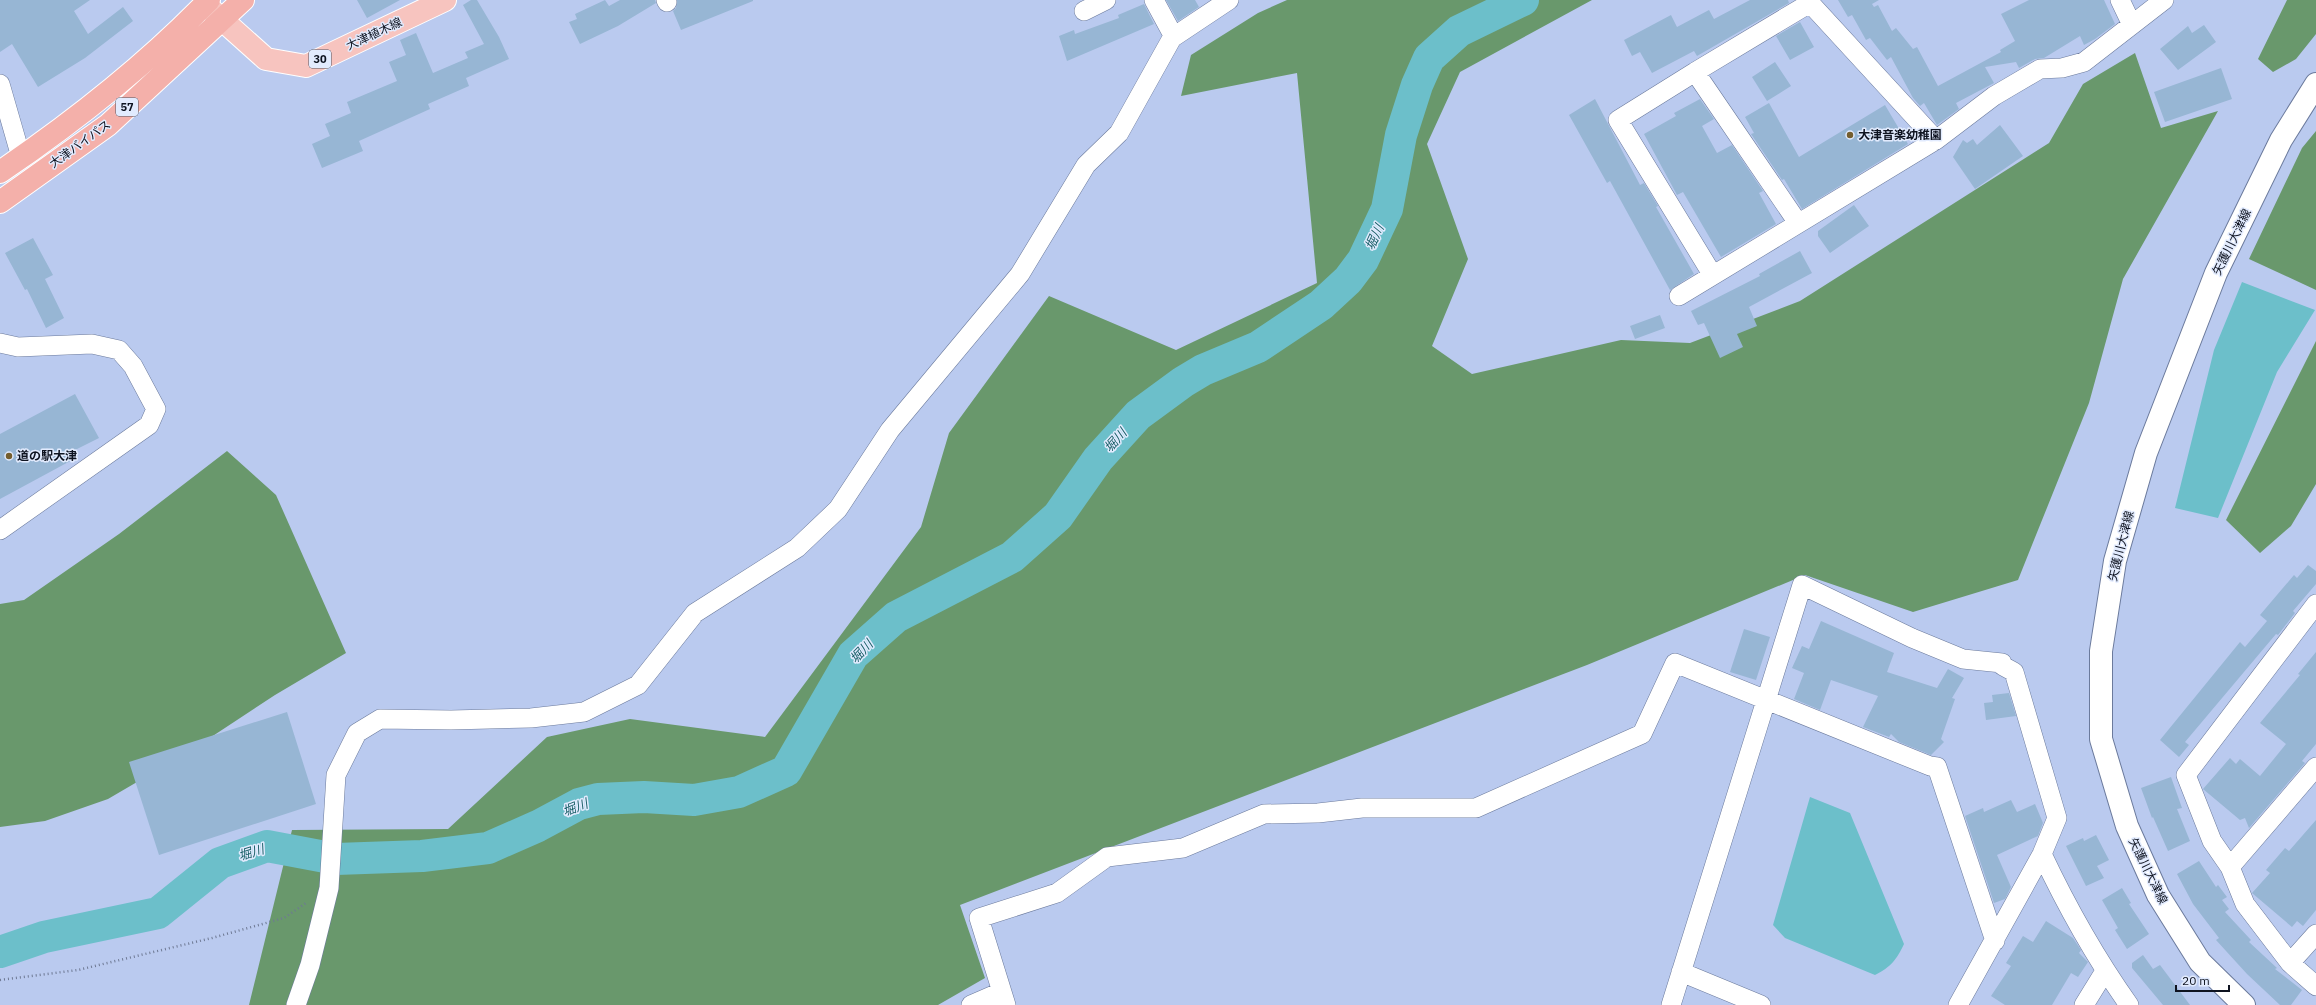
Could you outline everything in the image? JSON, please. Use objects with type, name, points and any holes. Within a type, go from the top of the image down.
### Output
[{"type":"highway","name":"大津バイパス","points":[[0,202],[108,125],[243,0]]},
{"type":"highway","name":"大津バイパス","points":[[0,172],[66,126],[116,87],[207,2]]},
{"type":"main road","name":"大津植木線","points":[[207,2],[223,20],[266,59],[306,66],[445,0]]},
{"type":"main road","name":"矢護川大津線","points":[[2244,1005],[2200,962],[2158,894],[2127,826],[2101,739],[2101,651],[2115,561],[2146,454],[2216,272],[2282,140],[2316,84]]},
{"type":"street","points":[[1084,11],[1106,0]]},
{"type":"street","points":[[1154,0],[1174,37]]},
{"type":"street","points":[[296,1005],[310,965],[329,888],[336,774],[357,733],[380,719],[531,718],[584,712],[638,685],[695,613],[797,548],[838,509],[890,430],[1020,274],[1086,165],[1119,133],[1174,37],[1229,0]]},
{"type":"street","points":[[2120,0],[2132,25]]},
{"type":"street","points":[[1678,296],[1712,274],[1936,140],[2000,92],[2040,69],[2062,68],[2084,62],[2164,0]]},
{"type":"street","points":[[1712,274],[1618,120],[1810,2],[1936,140]]},
{"type":"street","points":[[1695,72],[1798,223]]},
{"type":"street","points":[[0,84],[21,157]]},
{"type":"street","points":[[0,343],[18,347],[92,344],[119,350],[133,366],[156,409],[149,425],[0,530]]},
{"type":"street","points":[[1671,1005],[1764,700],[1802,585],[1912,638],[1963,659],[2002,663],[2003,666],[2014,672],[2057,818],[2042,854],[1995,941],[1958,1005]]},
{"type":"street","points":[[2316,604],[2186,775],[2212,841],[2230,867],[2246,904],[2290,963],[2316,986]]},
{"type":"street","points":[[971,1005],[1004,998],[978,918],[1057,893],[1107,857],[1183,848],[1264,814],[1318,813],[1362,808],[1476,808],[1642,734],[1675,663],[1930,766],[1937,767],[1995,941]]},
{"type":"street","points":[[2230,867],[2316,767]]},
{"type":"street","points":[[2042,854],[2065,903],[2105,971],[2129,1005]]},
{"type":"street","points":[[2290,963],[2316,934]]},
{"type":"street","points":[[2084,1005],[2105,971]]},
{"type":"street","points":[[1681,972],[1761,1005]]},
{"type":"path","points":[[0,980],[78,970],[212,938],[284,918],[329,888]]},
{"type":"shaded area","points":[[1287,0],[1592,0],[1460,72],[1427,144],[1468,259],[1432,346],[1472,374],[1621,340],[1690,343],[1800,301],[2049,143],[2083,84],[2135,53],[2161,128],[2218,111],[2123,279],[2089,403],[2018,580],[1913,612],[1805,575],[1587,665],[960,905],[985,978],[938,1005],[249,1005],[292,830],[448,829],[547,737],[630,719],[765,737],[921,527],[949,433],[1049,296],[1176,350],[1317,283],[1297,73],[1181,96],[1191,55],[1258,13]]},
{"type":"shaded area","points":[[2287,0],[2316,0],[2316,34],[2296,59],[2273,72],[2258,59]]},
{"type":"shaded area","points":[[2316,131],[2316,290],[2249,259],[2302,148]]},
{"type":"shaded area","points":[[2242,282],[2315,310],[2277,372],[2218,518],[2175,508],[2214,350]]},
{"type":"shaded area","points":[[2316,341],[2316,484],[2291,526],[2260,553],[2226,520]]},
{"type":"shaded area","points":[[227,451],[276,495],[346,653],[275,695],[190,751],[108,799],[45,821],[0,827],[0,604],[24,600],[119,534]]},
{"type":"shaded area","points":[[1810,797],[1850,813],[1904,944],[1893,962],[1875,975],[1785,938],[1773,925]]},
{"type":"building","points":[[0,0],[90,0],[74,11],[88,34],[123,7],[133,21],[85,58],[38,87],[12,44],[0,52]]},
{"type":"building","points":[[357,0],[400,0],[367,18]]},
{"type":"building","points":[[471,0],[477,0],[499,37],[509,59],[466,78],[469,86],[428,104],[430,109],[359,141],[363,151],[322,168],[312,144],[330,136],[325,124],[351,113],[347,102],[397,81],[389,62],[406,55],[400,40],[416,33],[433,73],[468,58],[465,52],[484,44],[463,5]]},
{"type":"building","points":[[605,0],[609,6],[620,0],[655,0],[656,3],[618,26],[580,44],[569,22],[577,19],[575,14]]},
{"type":"building","points":[[677,0],[753,1],[681,30],[673,11],[676,8]]},
{"type":"building","points":[[1166,0],[1195,0],[1199,7],[1178,21]]},
{"type":"building","points":[[1750,0],[1788,0],[1789,3],[1697,56],[1694,51],[1652,73],[1640,52],[1632,56],[1624,40],[1671,15],[1677,27],[1709,10],[1714,19]]},
{"type":"building","points":[[1838,0],[1879,0],[1872,4],[1874,7],[1878,5],[1892,31],[1896,28],[1913,49],[1917,47],[1938,86],[2001,52],[2000,50],[2015,41],[2001,14],[2029,0],[2104,0],[2115,24],[2095,39],[2084,45],[2080,36],[2044,58],[2035,59],[2019,68],[2016,62],[1985,67],[1994,83],[1956,103],[1959,109],[1937,125],[1924,103],[1920,106],[1913,98],[1891,57],[1887,60],[1870,38],[1866,40],[1852,15],[1848,17]]},
{"type":"building","points":[[1144,4],[1154,24],[1067,61],[1059,36],[1074,30],[1075,34],[1119,18],[1118,15]]},
{"type":"building","points":[[1800,22],[1814,47],[1790,60],[1776,36]]},
{"type":"building","points":[[2204,25],[2216,42],[2178,70],[2160,49],[2188,26],[2192,33]]},
{"type":"building","points":[[1775,62],[1791,86],[1767,101],[1752,77]]},
{"type":"building","points":[[2221,68],[2232,99],[2165,122],[2154,92]]},
{"type":"building","points":[[1595,99],[1640,185],[1644,183],[1658,206],[1656,207],[1694,274],[1670,290],[1610,181],[1607,183],[1569,115]]},
{"type":"building","points":[[1700,99],[1714,119],[1702,126],[1717,153],[1732,145],[1763,191],[1759,193],[1776,224],[1721,257],[1683,192],[1677,195],[1644,134],[1676,116],[1674,113]]},
{"type":"building","points":[[1769,103],[1799,157],[1885,105],[1908,144],[1802,209],[1784,179],[1782,180],[1751,134],[1754,133],[1745,117]]},
{"type":"building","points":[[2000,125],[2023,156],[1975,189],[1953,157],[1963,140],[1967,143],[1973,139],[1977,145]]},
{"type":"building","points":[[1854,205],[1869,226],[1830,253],[1818,236],[1818,231]]},
{"type":"building","points":[[33,238],[53,275],[45,279],[64,318],[46,328],[27,289],[25,290],[5,253]]},
{"type":"building","points":[[1800,251],[1812,273],[1749,307],[1757,326],[1737,334],[1743,347],[1720,358],[1704,323],[1698,325],[1691,311],[1760,276],[1759,274]]},
{"type":"building","points":[[1660,315],[1665,328],[1635,339],[1630,326]]},
{"type":"building","points":[[75,394],[99,438],[71,452],[74,459],[0,499],[0,434]]},
{"type":"building","points":[[2308,565],[2316,571],[2316,584],[2293,611],[2295,613],[2278,635],[2276,634],[2185,742],[2189,745],[2179,757],[2160,740],[2240,642],[2245,647],[2267,621],[2260,615],[2294,575],[2297,578]]},
{"type":"building","points":[[1821,621],[1894,653],[1887,672],[1937,688],[1948,669],[1964,678],[1952,698],[1955,699],[1941,739],[1944,742],[1931,755],[1899,742],[1891,734],[1889,737],[1863,727],[1878,696],[1831,680],[1820,710],[1794,699],[1804,673],[1792,668],[1802,646],[1809,649]]},
{"type":"building","points":[[1744,629],[1770,637],[1756,680],[1730,672]]},
{"type":"building","points":[[2316,652],[2316,744],[2302,761],[2305,763],[2249,828],[2245,818],[2240,820],[2203,789],[2230,758],[2236,764],[2240,759],[2260,776],[2286,744],[2260,723],[2300,675],[2298,674]]},
{"type":"building","points":[[2009,693],[2016,716],[1986,720],[1984,703],[1993,702],[1992,695]]},
{"type":"building","points":[[287,712],[316,804],[159,855],[129,762]]},
{"type":"building","points":[[2171,777],[2182,808],[2177,809],[2190,841],[2168,851],[2153,817],[2152,818],[2141,788]]},
{"type":"building","points":[[2011,800],[2017,812],[2035,804],[2043,823],[2038,836],[1997,855],[2011,887],[2005,899],[1994,903],[1965,816],[1983,808],[1984,812]]},
{"type":"building","points":[[2316,820],[2316,910],[2303,926],[2297,921],[2292,927],[2252,893],[2270,873],[2266,870],[2285,848],[2289,851]]},
{"type":"building","points":[[2096,835],[2109,860],[2097,866],[2104,878],[2086,886],[2066,846],[2083,838],[2084,841]]},
{"type":"building","points":[[2199,861],[2216,887],[2218,885],[2227,897],[2222,900],[2229,909],[2225,912],[2251,940],[2249,942],[2277,968],[2275,969],[2302,990],[2291,1005],[2280,1005],[2247,974],[2216,940],[2219,938],[2193,904],[2177,874]]},
{"type":"building","points":[[2122,888],[2131,903],[2129,904],[2149,934],[2127,949],[2115,930],[2118,928],[2102,900]]},
{"type":"building","points":[[2046,921],[2073,938],[2081,950],[2079,953],[2088,962],[2078,977],[2071,973],[2052,1005],[2005,1005],[1991,996],[2011,966],[2006,963],[2023,936],[2033,942]]},
{"type":"building","points":[[2143,955],[2153,969],[2160,965],[2190,1005],[2163,1005],[2132,968],[2132,963]]},
{"type":"waterway","name":"堀川","points":[[0,952],[44,937],[158,913],[220,863],[267,846],[336,859],[422,856],[488,848],[538,826],[579,804],[598,799],[644,797],[694,800],[739,792],[786,771],[853,655],[896,617],[1012,557],[1058,516],[1098,459],[1138,415],[1183,382],[1203,370],[1258,347],[1321,305],[1348,280],[1363,260],[1387,209],[1401,135],[1417,85],[1429,58],[1459,31],[1523,0]]},
{"type":"place","name":"大津音楽幼稚園","points":[[1850,135]]},
{"type":"place","name":"道の駅大津","points":[[9,456]]}]
